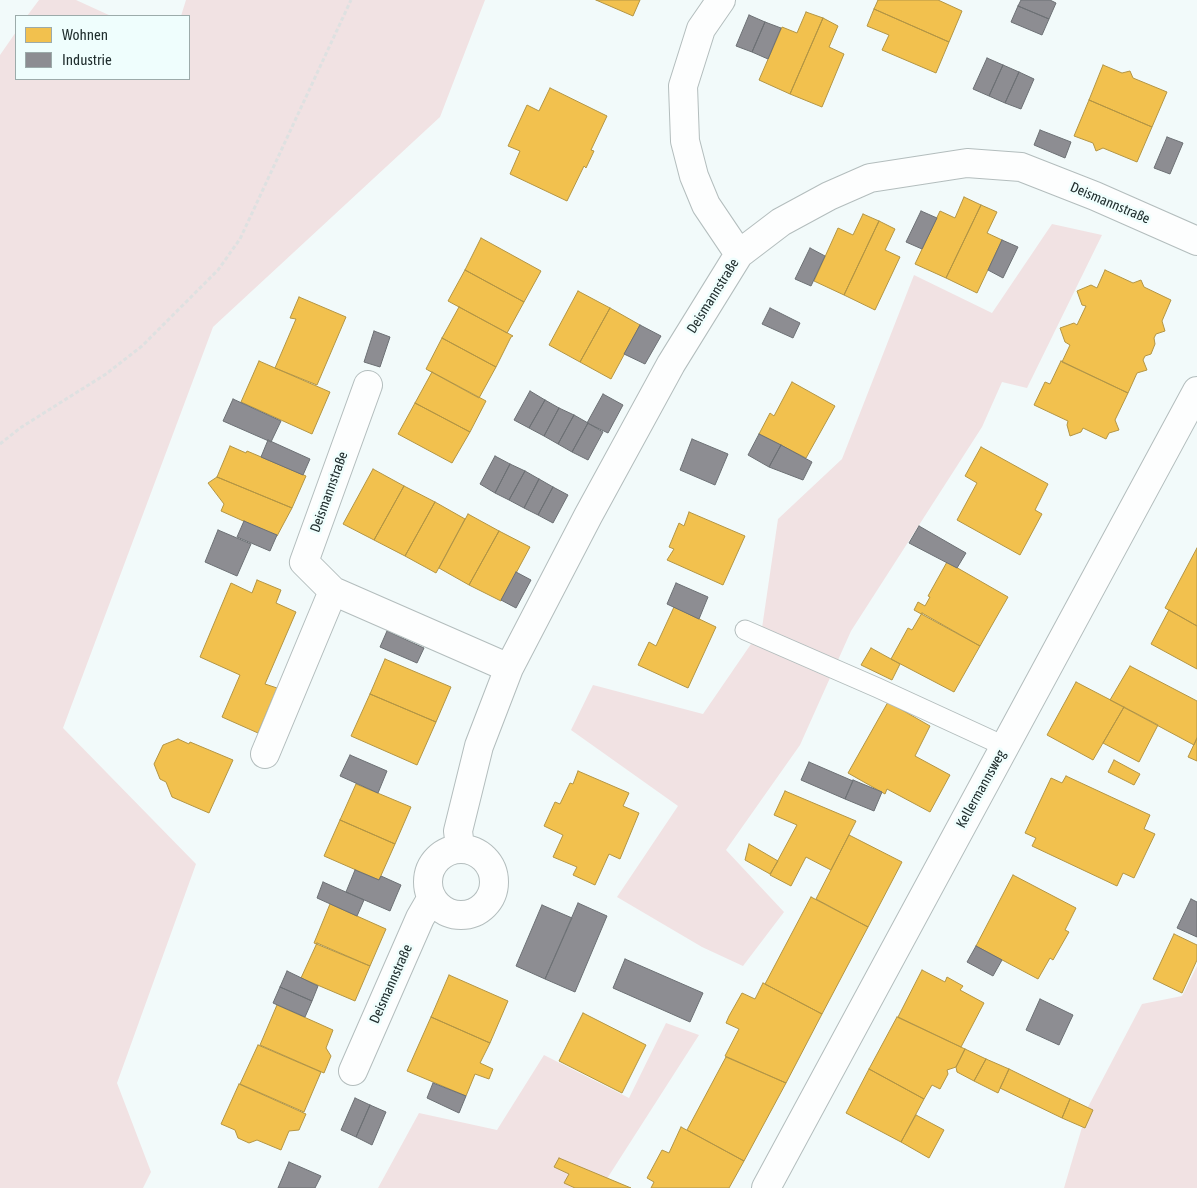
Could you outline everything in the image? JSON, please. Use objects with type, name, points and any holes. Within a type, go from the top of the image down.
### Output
[{"type":"street","points":[[720,0],[701,29],[683,86],[686,141],[694,176],[706,205],[739,254]]},
{"type":"street","name":"Deismannstraße","points":[[460,848],[458,831],[479,746],[509,668],[588,516],[671,364],[739,254],[781,222],[829,196],[870,178],[967,163],[1021,167],[1096,196],[1197,241]]},
{"type":"street","name":"Deismannstraße","points":[[368,384],[304,562],[333,591],[509,668]]},
{"type":"street","name":"Kellermannsweg","points":[[766,1188],[1197,391]]},
{"type":"street","points":[[265,754],[333,591]]},
{"type":"street","points":[[460,848],[477,852],[490,864],[494,881],[490,898],[478,911],[461,916],[444,911],[432,899],[426,882],[431,865],[443,852],[460,848]]},
{"type":"street","name":"Deismannstraße","points":[[353,1071],[420,918],[432,899]]},
{"type":"lane","points":[[745,630],[1004,746]]},
{"type":"path","points":[[0,444],[20,428],[106,374],[134,352],[218,270],[240,239],[351,0]]},
{"type":"shaded area","points":[[39,0],[76,0],[109,15],[28,15]]},
{"type":"shaded area","points":[[186,0],[485,0],[440,117],[213,327],[63,728],[196,864],[117,1083],[151,1172],[143,1188],[0,1188],[0,55],[15,33],[15,80],[190,80],[190,15],[181,15]]},
{"type":"shaded area","points":[[1052,224],[1102,235],[1027,388],[1002,382],[982,427],[851,631],[800,745],[726,850],[784,912],[743,966],[702,947],[617,897],[678,806],[571,730],[593,685],[703,714],[762,628],[778,519],[842,459],[914,275],[992,313]]},
{"type":"shaded area","points":[[1197,966],[1197,1188],[1064,1188],[1088,1107],[1142,1004],[1182,996]]},
{"type":"shaded area","points":[[666,1023],[699,1035],[601,1188],[378,1188],[419,1113],[497,1130],[544,1055],[629,1098]]},
{"type":"building: Wohnen","points":[[596,0],[640,0],[633,16]]},
{"type":"building: Wohnen","points":[[878,0],[938,0],[962,11],[949,42],[874,9]]},
{"type":"building: Wohnen","points":[[874,9],[949,42],[936,73],[882,50],[889,35],[867,26]]},
{"type":"building: Wohnen","points":[[806,12],[823,18],[790,94],[759,80],[782,27],[797,33]]},
{"type":"building: Wohnen","points":[[823,18],[838,26],[829,47],[844,54],[822,107],[790,94]]},
{"type":"building: Wohnen","points":[[1103,65],[1122,73],[1130,71],[1133,78],[1167,92],[1152,127],[1089,100]]},
{"type":"building: Wohnen","points":[[550,88],[607,116],[591,150],[594,151],[586,168],[584,166],[567,201],[510,174],[520,151],[508,146],[527,105],[539,111]]},
{"type":"building: Wohnen","points":[[1089,100],[1152,127],[1137,162],[1103,148],[1096,151],[1093,143],[1074,136]]},
{"type":"building: Wohnen","points":[[964,197],[981,205],[946,278],[915,264],[940,211],[955,218]]},
{"type":"building: Wohnen","points":[[981,205],[997,212],[987,233],[1002,240],[977,293],[946,278]]},
{"type":"building: Wohnen","points":[[863,214],[879,221],[844,295],[814,281],[838,228],[853,235]]},
{"type":"building: Wohnen","points":[[879,221],[895,229],[885,250],[900,257],[875,310],[844,295]]},
{"type":"building: Wohnen","points":[[481,238],[541,271],[524,302],[465,270]]},
{"type":"building: Wohnen","points":[[465,270],[524,302],[507,333],[448,301]]},
{"type":"building: Wohnen","points":[[1105,270],[1133,283],[1141,280],[1144,287],[1171,300],[1162,321],[1165,331],[1156,334],[1151,354],[1145,356],[1143,360],[1147,370],[1137,373],[1128,393],[1062,362],[1070,345],[1065,342],[1060,328],[1074,323],[1077,325],[1086,306],[1082,305],[1077,291],[1091,285],[1097,288]]},
{"type":"building: Wohnen","points":[[578,291],[610,308],[580,362],[549,345]]},
{"type":"building: Wohnen","points":[[299,297],[346,317],[317,385],[275,368],[296,319],[290,318]]},
{"type":"building: Wohnen","points":[[459,307],[513,336],[496,367],[442,338]]},
{"type":"building: Wohnen","points":[[610,308],[640,325],[611,379],[580,362]]},
{"type":"building: Wohnen","points":[[442,338],[496,367],[479,398],[426,369]]},
{"type":"building: Wohnen","points":[[259,361],[330,392],[312,434],[241,402]]},
{"type":"building: Wohnen","points":[[1061,361],[1128,393],[1115,420],[1119,430],[1109,433],[1106,439],[1083,428],[1081,432],[1070,436],[1067,425],[1068,421],[1034,405],[1045,382],[1050,384]]},
{"type":"building: Wohnen","points":[[432,372],[486,401],[470,432],[415,403]]},
{"type":"building: Wohnen","points":[[792,382],[835,406],[806,458],[759,434],[770,413],[774,416]]},
{"type":"building: Wohnen","points":[[415,403],[470,432],[452,463],[398,434]]},
{"type":"building: Wohnen","points":[[230,446],[246,453],[247,451],[306,476],[292,508],[217,477]]},
{"type":"building: Wohnen","points":[[981,447],[1048,484],[1035,510],[1042,514],[1020,555],[957,520],[977,483],[965,476]]},
{"type":"building: Wohnen","points":[[373,469],[404,486],[374,540],[343,524]]},
{"type":"building: Wohnen","points":[[217,477],[292,508],[277,536],[221,511],[224,504],[208,483]]},
{"type":"building: Wohnen","points":[[404,486],[435,502],[405,556],[374,540]]},
{"type":"building: Wohnen","points":[[435,502],[465,519],[436,573],[405,556]]},
{"type":"building: Wohnen","points":[[689,512],[745,536],[723,585],[667,560],[674,549],[669,547],[679,523],[684,526]]},
{"type":"building: Wohnen","points":[[468,514],[499,531],[469,585],[439,568]]},
{"type":"building: Wohnen","points":[[499,531],[530,547],[501,601],[469,585]]},
{"type":"building: Wohnen","points":[[1197,548],[1197,626],[1165,608]]},
{"type":"building: Wohnen","points":[[947,562],[1008,597],[980,646],[914,610],[918,602],[925,606],[930,597],[928,596]]},
{"type":"building: Wohnen","points":[[257,580],[281,590],[276,603],[296,612],[265,684],[277,688],[258,733],[222,717],[240,675],[200,657],[231,583],[252,593]]},
{"type":"building: Wohnen","points":[[674,607],[716,627],[688,688],[638,665],[649,642],[656,646]]},
{"type":"building: Wohnen","points":[[1169,610],[1197,626],[1197,669],[1151,644]]},
{"type":"building: Wohnen","points":[[922,613],[980,646],[954,692],[891,659],[908,628],[912,630]]},
{"type":"building: Wohnen","points":[[871,648],[900,664],[892,680],[861,665]]},
{"type":"building: Wohnen","points":[[385,659],[451,687],[436,722],[370,694]]},
{"type":"building: Wohnen","points":[[1130,666],[1197,701],[1197,738],[1194,745],[1110,700]]},
{"type":"building: Wohnen","points":[[1076,682],[1124,707],[1093,760],[1047,735]]},
{"type":"building: Wohnen","points":[[370,694],[436,722],[417,765],[351,736]]},
{"type":"building: Wohnen","points":[[888,702],[930,726],[915,756],[950,775],[930,812],[887,789],[885,794],[848,773]]},
{"type":"building: Wohnen","points":[[1124,707],[1158,725],[1139,762],[1103,743]]},
{"type":"building: Wohnen","points":[[1197,738],[1197,761],[1188,757]]},
{"type":"building: Wohnen","points":[[178,739],[233,760],[209,813],[172,797],[166,782],[160,779],[154,764],[163,745]]},
{"type":"building: Wohnen","points":[[1114,760],[1140,774],[1134,785],[1108,772]]},
{"type":"building: Wohnen","points":[[578,771],[629,793],[623,806],[639,813],[620,859],[609,854],[595,885],[573,875],[577,867],[553,857],[563,835],[544,826],[555,802],[560,804],[570,783],[573,784]]},
{"type":"building: Wohnen","points":[[1066,776],[1150,815],[1144,829],[1155,834],[1134,878],[1123,873],[1117,886],[1032,846],[1036,838],[1025,833],[1051,778],[1062,783]]},
{"type":"building: Wohnen","points":[[356,784],[411,807],[395,844],[340,820]]},
{"type":"building: Wohnen","points":[[785,791],[856,821],[831,870],[806,857],[791,886],[770,875],[797,825],[774,815]]},
{"type":"building: Wohnen","points":[[340,820],[395,844],[379,880],[324,856]]},
{"type":"building: Wohnen","points":[[849,835],[902,862],[868,927],[816,899]]},
{"type":"building: Wohnen","points":[[749,844],[778,861],[770,874],[745,860]]},
{"type":"building: Wohnen","points":[[1013,875],[1076,908],[1065,930],[1069,932],[1053,960],[1050,958],[1038,979],[976,946]]},
{"type":"building: Wohnen","points":[[811,897],[868,927],[822,1014],[765,984]]},
{"type":"building: Wohnen","points":[[330,904],[386,929],[370,966],[314,943]]},
{"type":"building: Wohnen","points":[[1174,934],[1197,945],[1197,960],[1182,993],[1153,979]]},
{"type":"building: Wohnen","points":[[317,943],[370,966],[355,1001],[301,978]]},
{"type":"building: Wohnen","points":[[922,970],[945,982],[947,977],[963,986],[960,990],[984,1003],[961,1047],[898,1017]]},
{"type":"building: Wohnen","points":[[449,975],[508,1001],[490,1043],[431,1017]]},
{"type":"building: Wohnen","points":[[763,983],[822,1014],[786,1083],[725,1056],[739,1029],[726,1023],[729,1016],[742,993],[755,999]]},
{"type":"building: Wohnen","points":[[277,1005],[333,1030],[326,1048],[331,1056],[324,1073],[260,1045]]},
{"type":"building: Wohnen","points":[[583,1013],[646,1045],[622,1093],[559,1061]]},
{"type":"building: Wohnen","points":[[431,1017],[490,1043],[480,1063],[493,1069],[489,1079],[475,1074],[466,1096],[407,1071]]},
{"type":"building: Wohnen","points":[[897,1017],[965,1049],[956,1067],[947,1070],[948,1074],[940,1089],[932,1085],[924,1099],[869,1069]]},
{"type":"building: Wohnen","points":[[258,1045],[321,1072],[304,1112],[240,1084]]},
{"type":"building: Wohnen","points":[[965,1049],[986,1059],[974,1081],[957,1072],[956,1067]]},
{"type":"building: Wohnen","points":[[726,1057],[786,1083],[744,1161],[687,1130]]},
{"type":"building: Wohnen","points":[[986,1059],[1009,1069],[998,1093],[974,1081]]},
{"type":"building: Wohnen","points":[[869,1069],[924,1099],[901,1142],[846,1113]]},
{"type":"building: Wohnen","points":[[1009,1069],[1070,1099],[1062,1118],[1000,1088]]},
{"type":"building: Wohnen","points":[[239,1084],[306,1114],[299,1130],[289,1131],[281,1150],[257,1140],[249,1143],[238,1138],[235,1130],[221,1124]]},
{"type":"building: Wohnen","points":[[1070,1099],[1093,1110],[1085,1128],[1062,1118]]},
{"type":"building: Wohnen","points":[[916,1115],[944,1130],[929,1158],[901,1142]]},
{"type":"building: Wohnen","points":[[681,1127],[744,1161],[729,1188],[651,1188],[654,1182],[647,1178],[662,1150],[669,1153]]},
{"type":"building: Wohnen","points":[[559,1158],[631,1188],[575,1188],[564,1183],[569,1174],[554,1167]]},
{"type":"building: Industrie","points":[[1021,0],[1050,0],[1056,3],[1049,19],[1018,6]]},
{"type":"building: Industrie","points":[[1018,6],[1049,19],[1042,35],[1011,22]]},
{"type":"building: Industrie","points":[[749,15],[765,22],[752,52],[736,46]]},
{"type":"building: Industrie","points":[[765,22],[781,28],[768,59],[752,52]]},
{"type":"building: Industrie","points":[[987,58],[1003,65],[989,96],[973,89]]},
{"type":"building: Industrie","points":[[1003,65],[1019,72],[1005,103],[989,96]]},
{"type":"building: Industrie","points":[[1019,72],[1034,79],[1021,109],[1005,103]]},
{"type":"building: Industrie","points":[[1040,130],[1071,142],[1065,158],[1034,145]]},
{"type":"building: Industrie","points":[[1167,137],[1183,143],[1170,174],[1154,168]]},
{"type":"building: Industrie","points":[[921,211],[937,218],[922,249],[906,242]]},
{"type":"building: Industrie","points":[[1002,240],[1018,247],[1003,278],[988,270]]},
{"type":"building: Industrie","points":[[810,248],[825,256],[811,286],[795,279]]},
{"type":"building: Industrie","points":[[770,308],[800,323],[793,338],[762,324]]},
{"type":"building: Industrie","points":[[640,325],[661,336],[645,364],[624,354]]},
{"type":"building: Industrie","points":[[374,331],[390,337],[380,367],[364,362]]},
{"type":"building: Industrie","points":[[530,391],[545,400],[529,428],[514,420]]},
{"type":"building: Industrie","points":[[603,394],[623,405],[608,433],[587,423]]},
{"type":"building: Industrie","points":[[233,399],[281,421],[271,442],[223,421]]},
{"type":"building: Industrie","points":[[545,400],[559,408],[544,436],[529,428]]},
{"type":"building: Industrie","points":[[559,408],[574,415],[558,444],[544,436]]},
{"type":"building: Industrie","points":[[574,415],[588,423],[572,452],[558,444]]},
{"type":"building: Industrie","points":[[588,423],[603,432],[588,460],[572,452]]},
{"type":"building: Industrie","points":[[759,434],[781,445],[769,467],[748,455]]},
{"type":"building: Industrie","points":[[692,439],[728,454],[715,485],[680,470]]},
{"type":"building: Industrie","points":[[268,440],[310,459],[303,475],[261,457]]},
{"type":"building: Industrie","points":[[781,445],[812,462],[803,480],[769,467]]},
{"type":"building: Industrie","points":[[495,456],[510,464],[495,493],[480,484]]},
{"type":"building: Industrie","points":[[510,464],[525,471],[509,500],[495,493]]},
{"type":"building: Industrie","points":[[525,471],[539,479],[524,508],[509,500]]},
{"type":"building: Industrie","points":[[539,479],[553,487],[538,515],[524,508]]},
{"type":"building: Industrie","points":[[553,487],[568,495],[553,523],[538,515]]},
{"type":"building: Industrie","points":[[244,521],[277,535],[270,551],[237,537]]},
{"type":"building: Industrie","points":[[919,526],[966,553],[957,568],[909,543]]},
{"type":"building: Industrie","points":[[218,530],[251,544],[237,576],[205,562]]},
{"type":"building: Industrie","points":[[516,572],[531,580],[516,608],[501,600]]},
{"type":"building: Industrie","points":[[676,583],[708,597],[699,619],[667,604]]},
{"type":"building: Industrie","points":[[387,631],[424,648],[417,663],[380,647]]},
{"type":"building: Industrie","points":[[350,755],[387,771],[378,793],[340,776]]},
{"type":"building: Industrie","points":[[809,762],[853,781],[845,799],[801,780]]},
{"type":"building: Industrie","points":[[853,780],[882,792],[874,811],[845,799]]},
{"type":"building: Industrie","points":[[355,870],[379,880],[381,876],[401,885],[390,911],[346,892]]},
{"type":"building: Industrie","points":[[323,882],[364,900],[357,916],[317,898]]},
{"type":"building: Industrie","points":[[1191,899],[1197,902],[1197,937],[1177,928]]},
{"type":"building: Industrie","points":[[578,903],[607,916],[575,992],[545,979]]},
{"type":"building: Industrie","points":[[542,905],[572,918],[545,979],[516,966]]},
{"type":"building: Industrie","points":[[976,946],[1002,960],[993,976],[967,962]]},
{"type":"building: Industrie","points":[[625,959],[703,993],[690,1022],[613,988]]},
{"type":"building: Industrie","points":[[287,971],[318,986],[312,1001],[280,987]]},
{"type":"building: Industrie","points":[[280,987],[312,1001],[305,1017],[273,1003]]},
{"type":"building: Industrie","points":[[1040,999],[1073,1015],[1059,1045],[1026,1030]]},
{"type":"building: Industrie","points":[[433,1083],[466,1096],[459,1113],[427,1098]]},
{"type":"building: Industrie","points":[[355,1098],[370,1105],[356,1137],[341,1130]]},
{"type":"building: Industrie","points":[[370,1105],[386,1112],[372,1145],[356,1137]]},
{"type":"building: Industrie","points":[[289,1162],[321,1176],[315,1188],[278,1188]]}]
